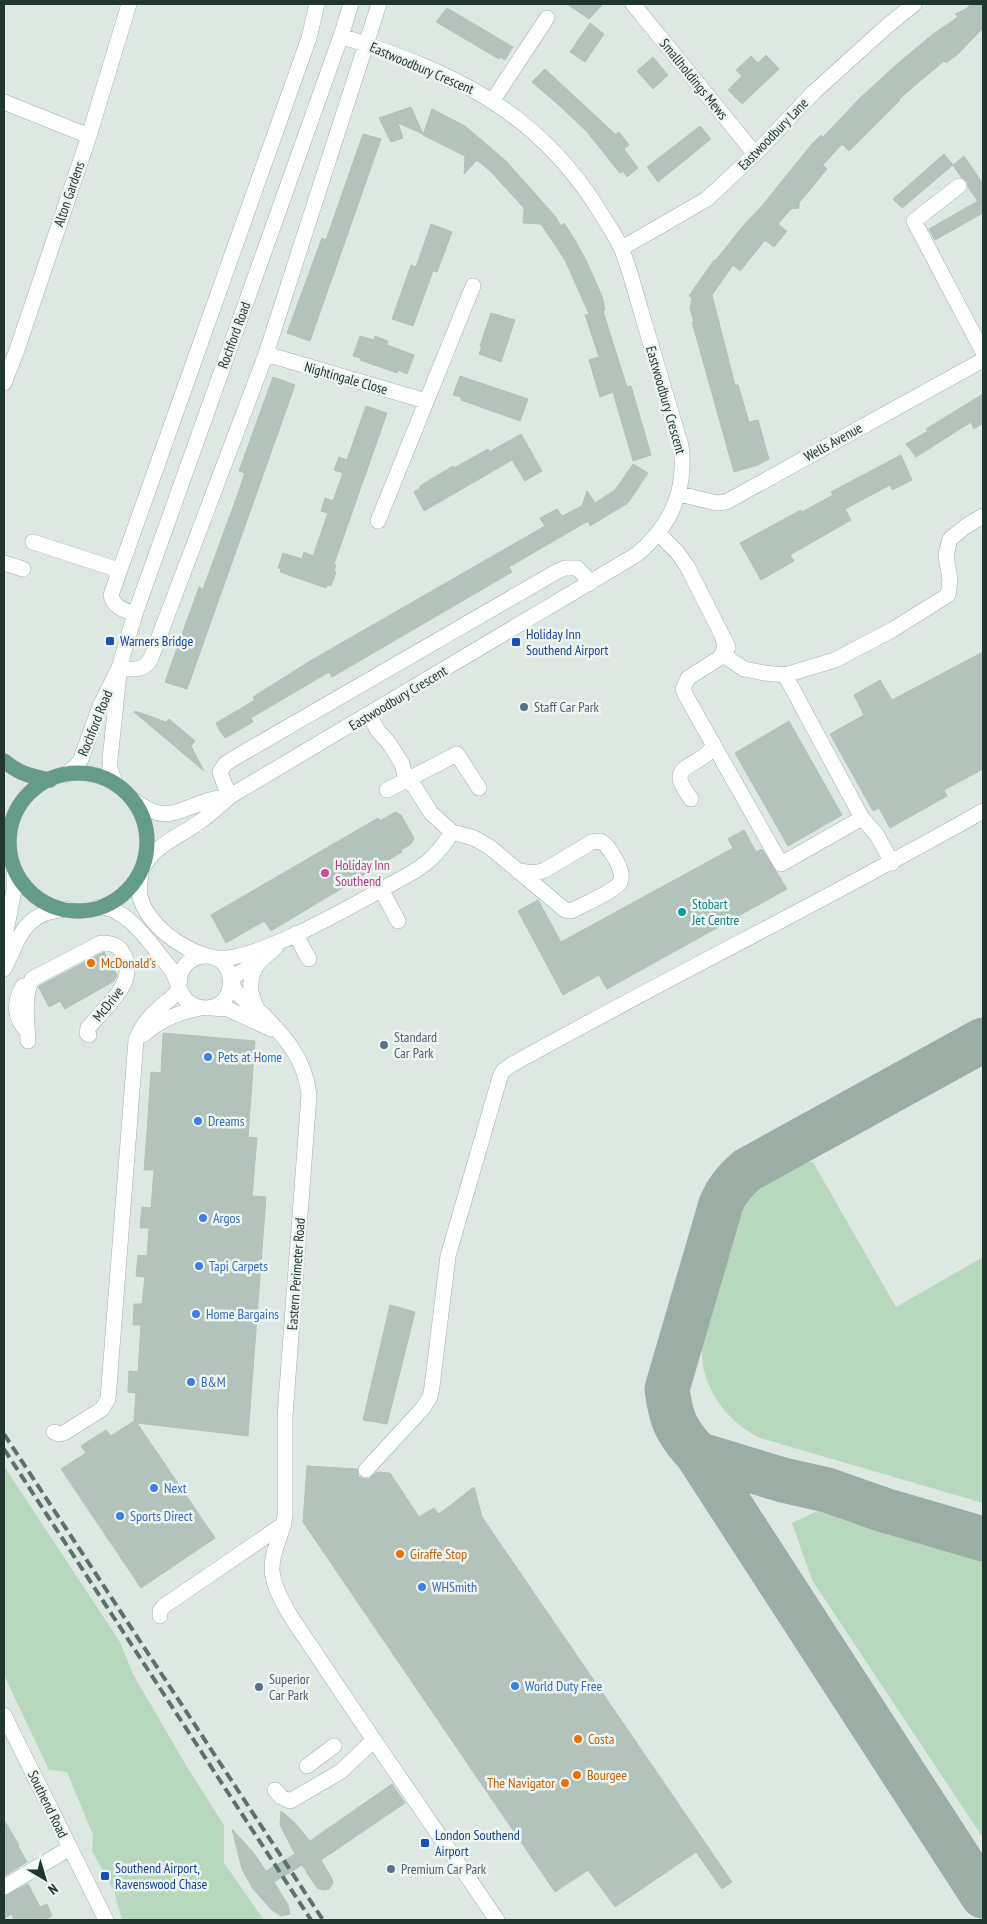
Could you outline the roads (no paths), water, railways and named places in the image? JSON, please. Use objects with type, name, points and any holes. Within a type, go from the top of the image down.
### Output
[{"type":"main road","points":[[4,761],[16,771],[29,776],[50,780]]},
{"type":"main road","points":[[4,825],[14,871],[23,885],[37,898],[47,904],[66,909],[98,907],[119,898],[134,884],[143,869],[148,850],[147,830],[141,812],[124,788],[116,782],[91,774],[65,775],[50,780],[24,798],[13,815],[9,828],[8,842]]},
{"type":"street","name":"Alton Gardens","points":[[4,383],[10,347],[89,136],[129,4]]},
{"type":"street","points":[[135,614],[116,606],[111,599],[111,595],[309,38],[317,4]]},
{"type":"street","name":"Rochford Road","points":[[116,782],[110,769],[110,759],[120,668],[135,614],[351,4]]},
{"type":"street","points":[[120,668],[141,668],[146,666],[151,658],[266,354],[379,4]]},
{"type":"street","name":"Smallholdings Mews","points":[[633,4],[755,154]]},
{"type":"street","name":"Eastwoodbury Lane","points":[[622,248],[708,199],[755,154],[814,92],[914,4]]},
{"type":"street","points":[[493,100],[547,18]]},
{"type":"street","name":"Eastwoodbury Crescent","points":[[143,869],[150,856],[160,847],[199,823],[232,795],[636,555],[659,534],[669,519],[679,494],[683,470],[681,446],[622,248],[585,190],[566,166],[528,128],[493,100],[441,73],[341,36]]},
{"type":"street","points":[[4,102],[89,136]]},
{"type":"street","points":[[959,186],[914,221],[983,352]]},
{"type":"street","points":[[378,520],[473,286]]},
{"type":"street","name":"Nightingale Close","points":[[266,354],[426,401]]},
{"type":"street","name":"Wells Avenue","points":[[679,494],[717,503],[726,502],[983,360]]},
{"type":"street","points":[[659,534],[687,566],[726,650],[744,669],[785,675],[835,660],[892,630],[948,595],[950,580],[946,555],[950,539],[966,526],[983,516]]},
{"type":"street","points":[[33,542],[119,570]]},
{"type":"street","points":[[4,563],[23,569]]},
{"type":"street","points":[[232,795],[225,786],[220,772],[225,764],[236,757],[556,572],[565,568],[577,568],[589,584]]},
{"type":"street","points":[[726,650],[722,658],[688,678],[684,683],[683,689],[781,864],[862,818]]},
{"type":"street","name":"Rochford Road","points":[[65,775],[77,765],[81,758],[100,706],[120,668]]},
{"type":"street","points":[[785,675],[862,818],[877,835],[892,863]]},
{"type":"street","points":[[368,715],[402,764],[406,780],[414,786],[431,813],[446,827],[474,838],[491,848],[565,910],[571,911],[613,889],[620,883],[621,877],[620,868],[608,847],[600,840],[592,842],[545,870],[535,873],[518,870]]},
{"type":"street","points":[[691,799],[680,780],[680,774],[683,770],[710,753],[713,743]]},
{"type":"street","points":[[387,790],[458,754],[480,788]]},
{"type":"street","name":"Eastwoodbury Crescent","points":[[134,802],[150,811],[166,814],[183,811],[202,802],[232,795]]},
{"type":"street","points":[[366,1470],[423,1408],[430,1397],[448,1256],[503,1071],[633,998],[892,863],[983,811]]},
{"type":"street","points":[[54,1432],[64,1434],[102,1409],[108,1399],[135,1049],[136,1040],[144,1025],[156,1010],[175,995],[185,965],[195,958],[234,956],[289,938],[425,866],[436,854],[446,827]]},
{"type":"street","points":[[135,1049],[139,1039],[159,1023],[181,1013],[205,1008],[223,1001],[230,989],[231,982],[226,966],[212,957],[196,953],[185,947],[152,920],[140,897],[139,887],[143,869]]},
{"type":"street","points":[[4,942],[14,890],[14,871]]},
{"type":"street","points":[[381,889],[398,921]]},
{"type":"street","points":[[98,907],[111,908],[127,918],[172,969],[182,994],[187,1001],[205,1008]]},
{"type":"street","points":[[4,970],[24,929],[30,922],[44,912],[66,909]]},
{"type":"street","points":[[289,938],[309,959]]},
{"type":"street","points":[[231,982],[236,975],[260,961],[289,938]]},
{"type":"street","name":"McDrive","points":[[28,1038],[26,1020],[29,990],[34,978],[101,943],[113,943],[122,951],[126,959],[128,975],[123,988],[88,1028],[87,1032],[89,1035]]},
{"type":"street","points":[[260,961],[253,973],[250,988],[252,999],[260,1012]]},
{"type":"street","name":"Eastern Perimeter Road","points":[[231,982],[236,993],[260,1012],[287,1042],[305,1072],[309,1094],[285,1416],[284,1524],[272,1563],[273,1577],[282,1602],[497,1920]]},
{"type":"street","name":"Eastern Perimeter Road","points":[[205,1008],[228,1009],[279,1033]]},
{"type":"street","points":[[160,1616],[160,1611],[164,1606],[284,1524]]},
{"type":"street","name":"Southend Road","points":[[4,1715],[106,1920]]},
{"type":"street","points":[[275,1790],[280,1797],[290,1801],[340,1772],[374,1740]]},
{"type":"street","points":[[307,1766],[334,1746]]},
{"type":"street","points":[[4,1886],[70,1848]]},
{"type":"railway","points":[[4,1434],[323,1920]]},
{"type":"railway","points":[[4,1449],[311,1920]]},
{"type":"place","name":"Warners Bridge","points":[[110,641]]},
{"type":"place","name":"Holiday Inn Southend Airport","points":[[516,642]]},
{"type":"place","name":"Staff Car Park","points":[[524,707]]},
{"type":"place","name":"Holiday Inn Southend","points":[[325,873]]},
{"type":"place","name":"Stobart Jet Centre","points":[[682,912]]},
{"type":"place","name":"McDonald's","points":[[91,963]]},
{"type":"place","name":"Standard Car Park","points":[[384,1045]]},
{"type":"place","name":"Pets at Home","points":[[208,1057]]},
{"type":"place","name":"Dreams","points":[[198,1121]]},
{"type":"place","name":"Argos","points":[[203,1218]]},
{"type":"place","name":"Tapi Carpets","points":[[199,1266]]},
{"type":"place","name":"Home Bargains","points":[[196,1314]]},
{"type":"place","name":"B&M","points":[[191,1382]]},
{"type":"place","name":"Next","points":[[154,1488]]},
{"type":"place","name":"Sports Direct","points":[[120,1516]]},
{"type":"place","name":"Giraffe Stop","points":[[400,1554]]},
{"type":"place","name":"WHSmith","points":[[422,1587]]},
{"type":"place","name":"World Duty Free","points":[[515,1686]]},
{"type":"place","name":"Superior Car Park","points":[[259,1687]]},
{"type":"place","name":"Costa","points":[[578,1739]]},
{"type":"place","name":"Bourgee","points":[[577,1775]]},
{"type":"place","name":"The Navigator","points":[[565,1783]]},
{"type":"place","name":"London Southend Airport","points":[[425,1843]]},
{"type":"place","name":"Premium Car Park","points":[[391,1869]]},
{"type":"place","name":"Southend Airport, Ravenswood Chase","points":[[105,1876]]}]
